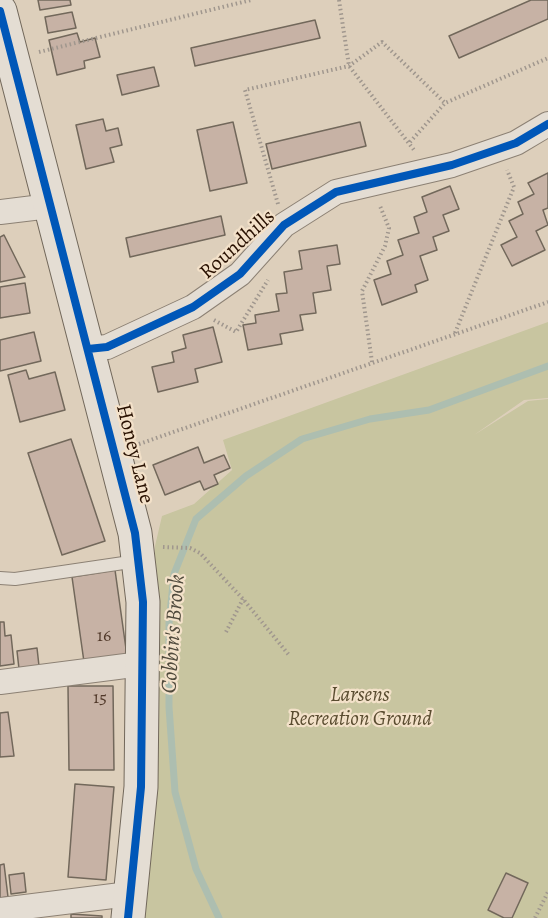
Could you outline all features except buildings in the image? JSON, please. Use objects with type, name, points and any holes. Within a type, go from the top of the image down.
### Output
[{"type":"street","name":"Honey Lane","points":[[0,11],[116,452],[135,533],[143,602],[141,787],[128,906]]},
{"type":"street","name":"Roundhills","points":[[88,349],[107,347],[193,308],[240,274],[284,225],[336,192],[424,171],[498,149],[516,143],[548,124]]},
{"type":"street","points":[[0,212],[50,206]]},
{"type":"street","points":[[0,682],[141,664]]},
{"type":"street","points":[[0,910],[128,906]]},
{"type":"lane","points":[[0,578],[15,579],[138,561]]},
{"type":"path","points":[[12,58],[251,0]]},
{"type":"path","points":[[339,0],[349,66],[410,142],[424,171]]},
{"type":"path","points":[[284,225],[245,90],[349,66],[382,42],[445,103]]},
{"type":"path","points":[[410,142],[445,103],[548,58]]},
{"type":"path","points":[[454,333],[514,187],[498,149]]},
{"type":"path","points":[[372,183],[389,228],[385,246],[362,291],[372,362]]},
{"type":"path","points":[[116,452],[548,302]]},
{"type":"path","points":[[175,548],[190,548],[200,554],[243,599],[289,655]]},
{"type":"path","points":[[226,632],[243,599]]},
{"type":"path","points":[[535,918],[548,892]]},
{"type":"green space","name":"Larsens Recreation Ground","points":[[548,322],[548,398],[524,400],[474,435],[528,401],[548,399],[548,918],[139,918],[150,760],[155,546],[162,516],[194,504],[232,470],[223,440]]},
{"type":"waterway","name":"Cobbin's Brook","points":[[219,918],[196,869],[175,792],[169,707],[169,623],[174,574],[196,519],[246,476],[302,439],[370,419],[429,410],[548,366]]},
{"type":"cycle path","points":[[0,11],[135,533],[143,602],[141,787],[128,918]]},
{"type":"cycle path","points":[[88,349],[107,347],[193,307],[240,274],[284,225],[336,192],[452,165],[516,143],[548,124]]}]
